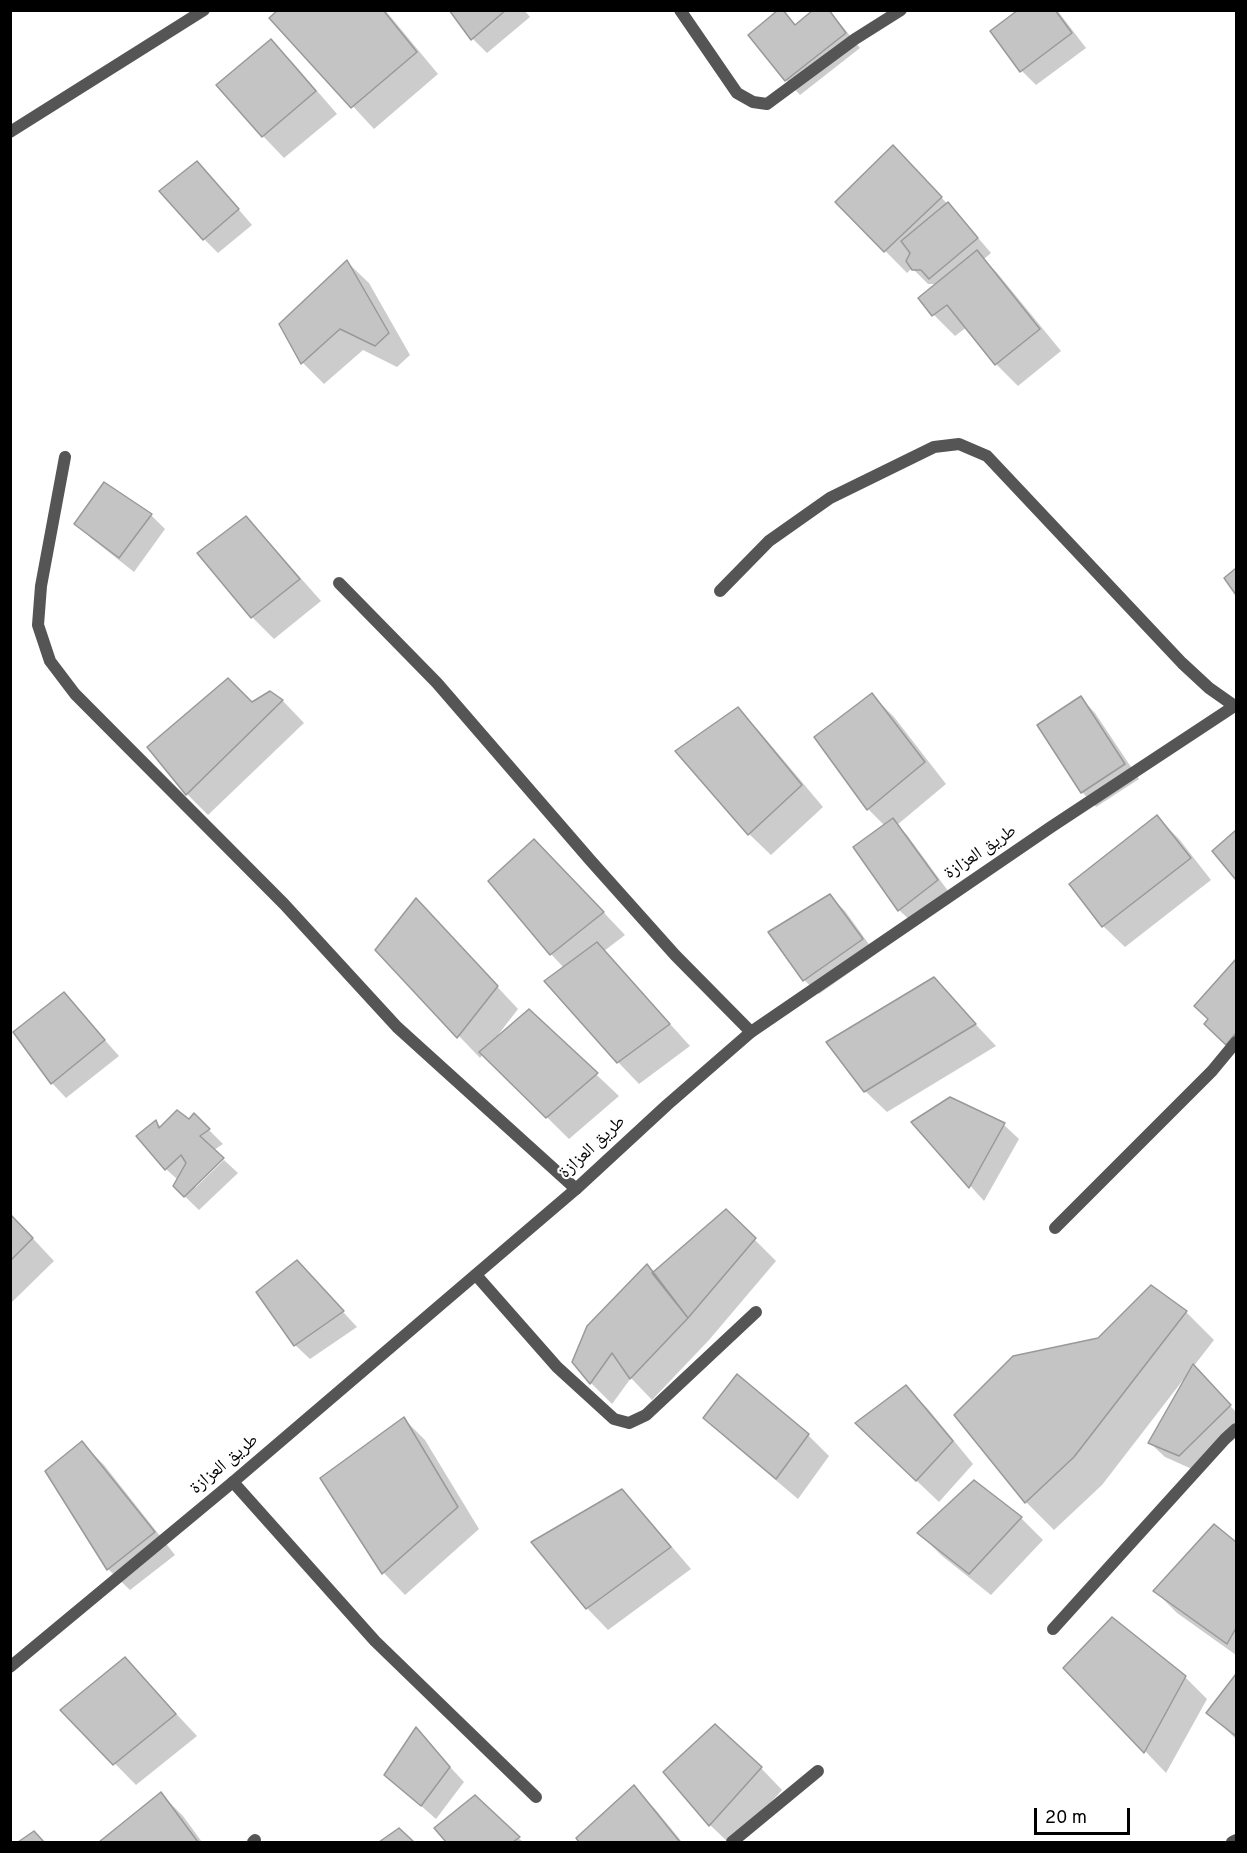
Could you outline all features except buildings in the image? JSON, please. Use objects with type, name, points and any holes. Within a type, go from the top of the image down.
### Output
[{"type":"street","points":[[10,132],[204,10]]},
{"type":"street","points":[[680,10],[737,93],[753,102],[766,104],[855,39],[901,10]]},
{"type":"street","points":[[720,591],[769,541],[830,498],[934,447],[959,444],[987,456],[1182,663],[1209,688],[1236,706]]},
{"type":"street","points":[[65,457],[41,586],[38,625],[50,661],[75,694],[284,904],[397,1027],[576,1189]]},
{"type":"street","points":[[339,583],[438,683],[652,930],[751,1032]]},
{"type":"street","name":"طريق العزازة","points":[[10,1666],[233,1482],[476,1275],[751,1032],[1042,833],[1236,706]]},
{"type":"street","points":[[1055,1228],[1212,1071],[1236,1042]]},
{"type":"street","points":[[476,1275],[557,1368],[614,1419],[629,1423],[646,1415],[756,1312]]},
{"type":"street","points":[[1053,1629],[1236,1429]]},
{"type":"street","points":[[233,1482],[375,1641],[536,1797]]},
{"type":"street","points":[[732,1842],[818,1771]]},
{"type":"street","points":[[1232,1842],[1236,1840]]}]
